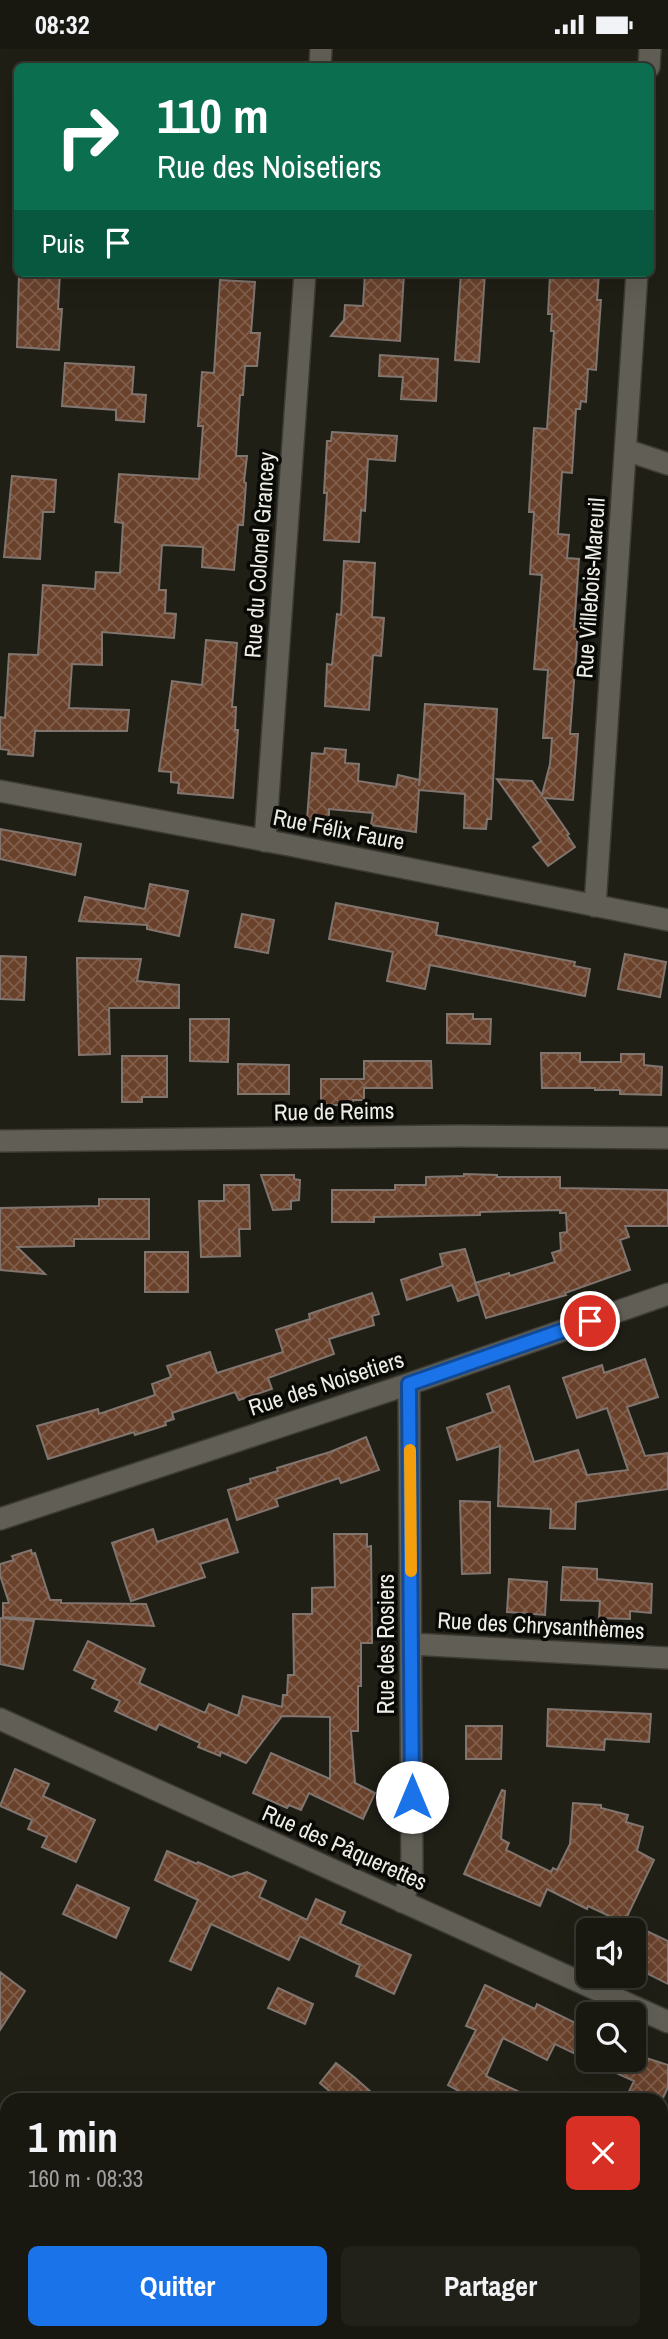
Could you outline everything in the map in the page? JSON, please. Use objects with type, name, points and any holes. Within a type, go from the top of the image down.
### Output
[{"type":"street","name":"Rue du Colonel Grancey","points":[[265,842],[305,277]]},
{"type":"street","name":"Rue Villebois-Mareuil","points":[[595,906],[637,277]]},
{"type":"street","points":[[626,450],[668,464]]},
{"type":"street","name":"Rue Félix Faure","points":[[0,791],[668,920]]},
{"type":"street","name":"Rue de Reims","points":[[0,1141],[460,1136],[668,1138]]},
{"type":"street","name":"Rue des Noisetiers","points":[[0,1519],[409,1384],[668,1294]]},
{"type":"street","name":"Rue des Rosiers","points":[[402,1902],[412,1873],[409,1384]]},
{"type":"street","name":"Rue des Chrysanthèmes","points":[[412,1644],[668,1658]]},
{"type":"street","name":"Rue des Pâquerettes","points":[[0,1719],[668,2022]]},
{"type":"building","points":[[19,277],[60,277],[58,309],[62,309],[59,350],[17,347]]},
{"type":"building","points":[[365,277],[404,277],[400,341],[331,336],[344,320],[345,305],[363,306]]},
{"type":"building","points":[[461,277],[485,277],[479,362],[455,360]]},
{"type":"building","points":[[550,277],[599,277],[597,300],[601,300],[596,370],[588,369],[586,402],[581,401],[580,409],[576,409],[572,473],[562,472],[558,534],[569,535],[567,558],[579,559],[574,629],[578,629],[570,734],[578,734],[573,800],[544,798],[575,847],[548,866],[533,847],[541,841],[497,779],[532,781],[542,795],[550,764],[552,738],[543,738],[548,670],[534,669],[542,575],[530,574],[534,512],[529,512],[534,428],[547,429],[554,331],[551,331],[552,314],[548,314]]},
{"type":"building","points":[[220,280],[255,282],[251,333],[260,333],[257,366],[245,366],[243,395],[240,395],[236,456],[247,456],[243,525],[238,525],[234,570],[202,567],[203,547],[162,545],[159,590],[166,590],[165,613],[176,614],[174,638],[102,632],[102,665],[72,664],[69,708],[129,710],[127,731],[35,731],[33,756],[8,754],[9,750],[0,749],[0,717],[5,718],[9,654],[38,655],[43,585],[95,589],[96,572],[120,573],[123,523],[115,522],[119,474],[199,479],[203,426],[198,426],[202,372],[214,373]]},
{"type":"building","points":[[380,355],[438,359],[436,401],[401,399],[403,377],[379,376]]},
{"type":"building","points":[[65,363],[134,367],[132,394],[146,395],[144,422],[116,420],[116,410],[62,406]]},
{"type":"building","points":[[332,432],[397,436],[395,461],[368,459],[365,511],[361,510],[359,542],[324,540],[327,441],[331,441]]},
{"type":"building","points":[[12,476],[56,480],[54,512],[43,512],[40,559],[4,557]]},
{"type":"building","points":[[344,561],[375,563],[372,617],[384,618],[381,656],[373,655],[369,710],[325,706],[327,664],[332,665],[337,614],[341,615]]},
{"type":"building","points":[[206,640],[237,643],[232,707],[236,707],[235,730],[238,730],[233,798],[178,793],[179,783],[171,782],[171,772],[159,771],[172,681],[202,685]]},
{"type":"building","points":[[425,704],[497,709],[491,819],[487,819],[486,829],[464,828],[465,794],[419,790],[416,832],[371,825],[373,813],[329,809],[329,821],[307,820],[312,753],[324,754],[325,748],[346,750],[345,763],[359,764],[358,781],[396,787],[398,775],[419,780]]},
{"type":"building","points":[[0,829],[81,844],[75,875],[0,859]]},
{"type":"building","points":[[150,884],[188,891],[179,936],[147,929],[147,925],[79,921],[85,897],[145,909]]},
{"type":"building","points":[[336,903],[438,923],[436,935],[575,962],[574,966],[590,969],[585,996],[430,965],[425,989],[387,981],[393,952],[329,939]]},
{"type":"building","points":[[242,914],[274,920],[268,953],[235,947]]},
{"type":"building","points":[[625,954],[666,962],[660,997],[618,989]]},
{"type":"building","points":[[0,956],[26,957],[24,1000],[0,999]]},
{"type":"building","points":[[77,958],[141,959],[137,981],[179,985],[179,1008],[109,1008],[110,1054],[79,1055]]},
{"type":"building","points":[[447,1014],[473,1014],[473,1019],[491,1019],[490,1044],[447,1043]]},
{"type":"building","points":[[190,1019],[229,1019],[228,1062],[190,1061]]},
{"type":"building","points":[[541,1053],[580,1053],[580,1062],[621,1062],[621,1054],[644,1054],[644,1065],[662,1067],[661,1095],[620,1094],[620,1090],[595,1088],[542,1088]]},
{"type":"building","points":[[122,1056],[167,1056],[167,1097],[142,1097],[142,1102],[122,1102]]},
{"type":"building","points":[[364,1061],[431,1061],[432,1088],[364,1088],[364,1100],[353,1100],[353,1105],[321,1105],[321,1079],[364,1079]]},
{"type":"building","points":[[238,1064],[289,1065],[289,1094],[238,1094]]},
{"type":"building","points":[[464,1174],[560,1177],[560,1188],[668,1190],[668,1226],[625,1226],[629,1237],[620,1240],[630,1270],[565,1293],[566,1295],[486,1318],[475,1283],[509,1273],[510,1276],[555,1262],[552,1253],[561,1250],[560,1233],[567,1232],[566,1213],[560,1213],[560,1210],[480,1212],[480,1215],[374,1217],[374,1222],[332,1222],[332,1190],[395,1190],[395,1185],[426,1185],[426,1177]]},
{"type":"building","points":[[261,1175],[294,1175],[294,1179],[300,1180],[299,1200],[291,1201],[291,1209],[273,1210]]},
{"type":"building","points":[[224,1185],[249,1185],[250,1229],[239,1229],[240,1256],[201,1257],[199,1201],[224,1201]]},
{"type":"building","points":[[99,1199],[149,1199],[149,1239],[74,1239],[74,1246],[17,1247],[45,1274],[0,1270],[0,1208],[99,1206]]},
{"type":"building","points":[[465,1249],[479,1294],[458,1301],[452,1285],[407,1300],[401,1280],[443,1266],[440,1254]]},
{"type":"building","points":[[145,1252],[188,1252],[188,1292],[145,1292]]},
{"type":"building","points":[[372,1293],[379,1314],[372,1316],[374,1325],[329,1339],[334,1354],[268,1378],[272,1389],[239,1400],[235,1392],[172,1413],[174,1419],[165,1422],[166,1425],[135,1435],[134,1432],[48,1459],[37,1426],[98,1409],[99,1414],[155,1395],[152,1384],[171,1377],[167,1366],[210,1352],[217,1373],[283,1352],[276,1330],[310,1319],[309,1314]]},
{"type":"building","points":[[645,1359],[658,1397],[627,1407],[645,1456],[668,1453],[668,1489],[576,1502],[575,1529],[550,1528],[551,1509],[498,1506],[500,1446],[457,1460],[447,1428],[493,1412],[487,1394],[509,1386],[534,1462],[578,1450],[587,1475],[628,1470],[607,1408],[577,1418],[563,1378],[602,1365],[604,1373]]},
{"type":"building","points":[[366,1437],[379,1470],[341,1483],[339,1478],[276,1499],[278,1506],[237,1520],[228,1490],[251,1483],[250,1479],[278,1471],[277,1468],[330,1452]]},
{"type":"building","points":[[460,1501],[490,1502],[490,1573],[462,1574]]},
{"type":"building","points":[[227,1519],[238,1552],[200,1564],[205,1577],[131,1601],[112,1543],[153,1529],[157,1542]]},
{"type":"building","points":[[334,1534],[367,1534],[367,1547],[371,1546],[372,1643],[361,1643],[358,1731],[351,1731],[355,1783],[375,1793],[363,1819],[309,1793],[301,1810],[289,1805],[287,1808],[253,1793],[271,1753],[330,1779],[330,1717],[282,1716],[246,1763],[221,1752],[220,1756],[198,1747],[200,1743],[159,1724],[156,1730],[115,1711],[120,1701],[92,1688],[96,1680],[74,1670],[88,1641],[145,1669],[139,1683],[205,1713],[209,1704],[238,1716],[243,1696],[282,1707],[283,1695],[287,1695],[288,1675],[294,1675],[293,1614],[312,1614],[312,1588],[335,1587]]},
{"type":"building","points":[[31,1550],[32,1554],[35,1553],[50,1600],[61,1600],[61,1603],[146,1604],[154,1626],[3,1617],[3,1603],[9,1603],[0,1575],[0,1564],[14,1560],[12,1556]]},
{"type":"building","points":[[563,1567],[597,1569],[597,1579],[652,1584],[651,1613],[630,1611],[630,1619],[599,1618],[600,1601],[561,1600]]},
{"type":"building","points":[[509,1579],[547,1582],[545,1615],[507,1612]]},
{"type":"building","points":[[0,1618],[34,1621],[23,1669],[0,1664]]},
{"type":"building","points":[[548,1709],[651,1714],[649,1742],[605,1739],[604,1750],[547,1746]]},
{"type":"building","points":[[466,1726],[502,1726],[501,1759],[466,1759]]},
{"type":"building","points":[[15,1769],[49,1784],[43,1796],[95,1820],[76,1862],[42,1847],[47,1837],[28,1829],[32,1820],[0,1806]]},
{"type":"building","points":[[502,1790],[505,1791],[501,1839],[509,1843],[506,1850],[551,1872],[553,1868],[557,1870],[570,1844],[573,1803],[601,1805],[601,1808],[628,1815],[626,1822],[643,1827],[637,1851],[654,1860],[626,1918],[613,1918],[588,1906],[587,1909],[547,1889],[540,1906],[464,1874]]},
{"type":"building","points":[[167,1851],[231,1877],[247,1872],[266,1881],[259,1897],[307,1920],[316,1899],[345,1912],[340,1924],[411,1955],[394,1994],[356,1976],[360,1965],[300,1936],[289,1960],[211,1924],[191,1970],[170,1961],[198,1900],[155,1880]]},
{"type":"building","points":[[77,1885],[129,1908],[116,1938],[63,1914]]},
{"type":"building","points":[[646,1931],[668,1941],[668,1984],[646,1973]]},
{"type":"building","points":[[0,1972],[25,1991],[0,2030]]},
{"type":"building","points":[[485,1985],[535,2009],[537,2004],[576,2023],[576,2054],[555,2044],[547,2060],[503,2038],[486,2076],[521,2093],[462,2093],[448,2085],[476,2030],[466,2026]]},
{"type":"building","points":[[278,1988],[313,2004],[305,2024],[268,2008]]},
{"type":"building","points":[[646,2058],[668,2065],[668,2087],[665,2093],[628,2093],[634,2081],[614,2072],[646,2072]]},
{"type":"building","points":[[336,2063],[372,2093],[332,2093],[320,2083]]},
{"type":"slow traffic","points":[[410,1450],[411,1571]]},
{"type":"route","points":[[412,1797],[409,1384],[590,1321]]}]
